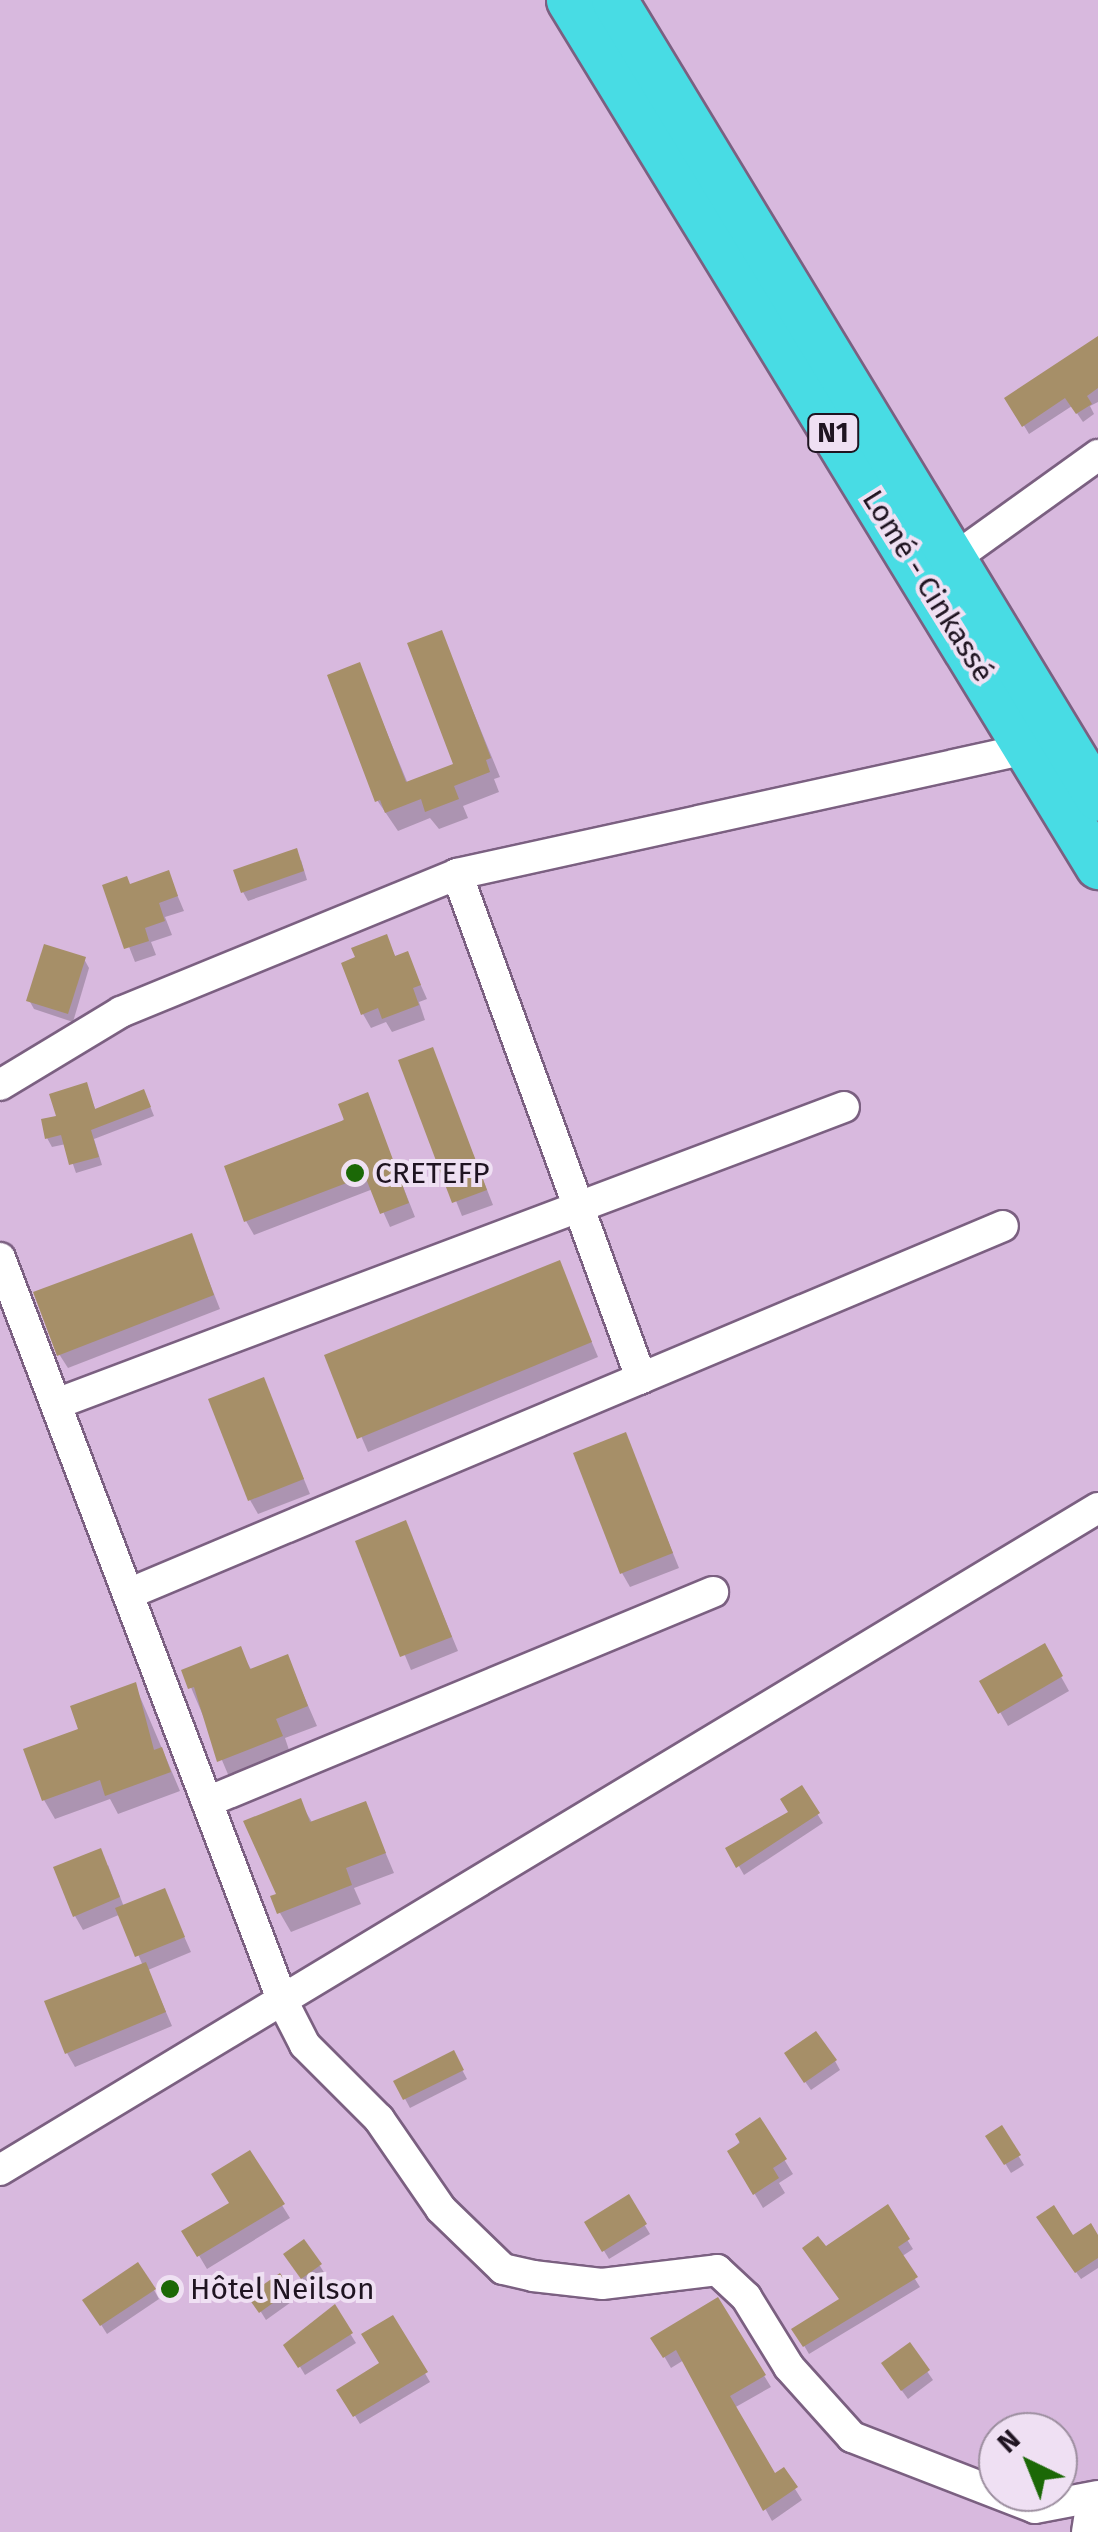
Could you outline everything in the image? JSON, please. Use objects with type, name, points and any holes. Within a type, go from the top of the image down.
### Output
[{"type":"highway","name":"Lomé - Cinkassé","points":[[568,0],[1044,740],[1098,798]]},
{"type":"highway","name":"Lomé - Cinkassé","points":[[614,0],[952,560],[1044,740],[1098,866]]},
{"type":"street","points":[[952,560],[1098,455]]},
{"type":"street","points":[[0,1085],[121,1012],[457,874],[1044,740]]},
{"type":"street","points":[[457,874],[583,1205],[642,1378]]},
{"type":"street","points":[[56,1404],[844,1107]]},
{"type":"street","points":[[128,1594],[1004,1226]]},
{"type":"street","points":[[0,1258],[283,2002],[305,2045],[379,2119],[441,2208],[503,2269],[602,2284],[717,2270],[746,2297],[788,2367],[852,2437],[1035,2508],[1095,2497],[1087,2532]]},
{"type":"street","points":[[0,2170],[1098,1508]]},
{"type":"street","points":[[207,1802],[714,1592]]},
{"type":"building","points":[[1098,336],[1098,388],[1087,396],[1092,404],[1076,414],[1065,398],[1022,427],[1004,398]]},
{"type":"building","points":[[442,630],[491,758],[486,760],[490,772],[454,786],[459,799],[425,812],[421,799],[385,813],[380,800],[375,802],[327,675],[360,662],[406,782],[453,764],[407,643]]},
{"type":"building","points":[[297,848],[304,871],[241,893],[233,870]]},
{"type":"building","points":[[169,870],[178,896],[159,903],[165,921],[145,928],[149,941],[124,949],[102,885],[127,876],[130,884]]},
{"type":"building","points":[[387,934],[395,956],[408,951],[421,985],[413,988],[419,1005],[382,1019],[378,1008],[361,1015],[341,963],[355,957],[351,948]]},
{"type":"building","points":[[44,944],[86,957],[68,1014],[26,1001]]},
{"type":"building","points":[[433,1047],[487,1190],[452,1203],[398,1060]]},
{"type":"building","points":[[87,1082],[95,1109],[144,1089],[151,1107],[91,1130],[99,1157],[69,1165],[61,1135],[45,1139],[41,1119],[56,1116],[49,1094]]},
{"type":"building","points":[[368,1092],[409,1203],[380,1214],[365,1176],[244,1222],[224,1166],[344,1120],[338,1104]]},
{"type":"building","points":[[192,1233],[214,1295],[57,1356],[33,1292]]},
{"type":"building","points":[[560,1260],[592,1342],[357,1439],[324,1355]]},
{"type":"building","points":[[264,1377],[304,1479],[248,1501],[208,1399]]},
{"type":"building","points":[[626,1432],[673,1553],[620,1574],[573,1453]]},
{"type":"building","points":[[406,1520],[452,1637],[400,1657],[355,1541]]},
{"type":"building","points":[[1045,1643],[1063,1676],[998,1714],[979,1681]]},
{"type":"building","points":[[241,1646],[250,1669],[288,1654],[308,1706],[276,1719],[283,1736],[217,1762],[194,1687],[188,1689],[181,1670]]},
{"type":"building","points":[[136,1682],[154,1750],[162,1747],[171,1772],[105,1796],[100,1780],[42,1801],[23,1749],[78,1729],[70,1706]]},
{"type":"building","points":[[802,1785],[820,1813],[736,1868],[725,1848],[788,1812],[780,1799]]},
{"type":"building","points":[[301,1798],[310,1822],[366,1801],[386,1853],[346,1868],[352,1885],[277,1914],[270,1896],[276,1894],[243,1821]]},
{"type":"building","points":[[101,1848],[120,1897],[73,1917],[53,1867]]},
{"type":"building","points":[[165,1888],[185,1937],[135,1957],[115,1908]]},
{"type":"building","points":[[146,1962],[166,2012],[65,2054],[44,2001]]},
{"type":"building","points":[[816,2031],[837,2060],[804,2083],[784,2053]]},
{"type":"building","points":[[454,2050],[464,2070],[403,2100],[393,2081]]},
{"type":"building","points":[[760,2117],[787,2159],[773,2168],[779,2178],[753,2195],[727,2151],[740,2143],[735,2134]]},
{"type":"building","points":[[1002,2125],[1021,2155],[1004,2165],[985,2136]]},
{"type":"building","points":[[250,2150],[285,2204],[197,2257],[181,2231],[229,2203],[211,2174]]},
{"type":"building","points":[[629,2194],[647,2224],[602,2252],[584,2222]]},
{"type":"building","points":[[888,2204],[910,2239],[898,2247],[918,2277],[803,2347],[791,2329],[839,2299],[802,2248],[818,2236],[826,2246]]},
{"type":"building","points":[[1054,2205],[1073,2235],[1091,2223],[1098,2235],[1098,2258],[1075,2273],[1036,2217]]},
{"type":"building","points":[[304,2239],[322,2264],[301,2279],[283,2254]]},
{"type":"building","points":[[138,2262],[156,2289],[100,2326],[82,2300]]},
{"type":"building","points":[[280,2273],[291,2290],[259,2313],[247,2296]]},
{"type":"building","points":[[718,2297],[766,2375],[730,2396],[775,2473],[784,2467],[798,2487],[763,2511],[676,2350],[663,2358],[650,2338]]},
{"type":"building","points":[[335,2304],[353,2333],[298,2368],[283,2345]]},
{"type":"building","points":[[393,2315],[428,2372],[353,2417],[336,2390],[379,2363],[361,2334]]},
{"type":"building","points":[[910,2342],[930,2370],[901,2391],[881,2363]]},
{"type":"place","name":"CRETEFP","points":[[355,1173]]},
{"type":"place","name":"Hôtel Neilson","points":[[170,2289]]}]
